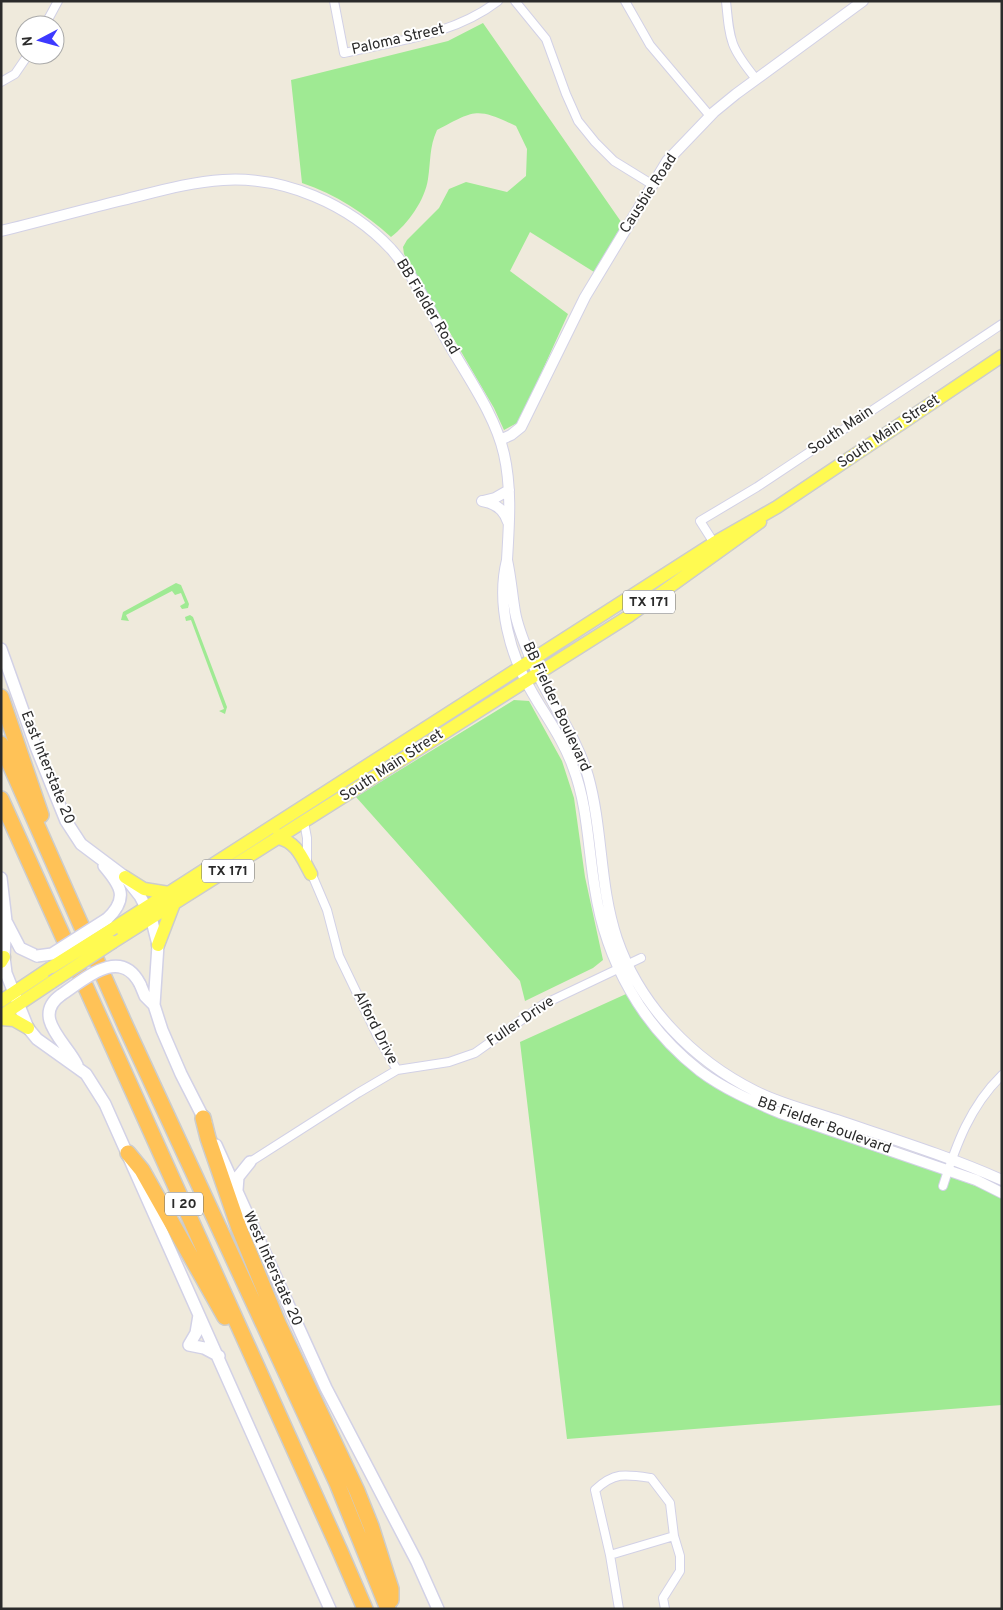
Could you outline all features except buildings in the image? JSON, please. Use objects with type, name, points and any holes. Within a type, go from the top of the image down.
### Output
[{"type":"highway","points":[[1,697],[42,818],[46,848]]},
{"type":"highway","name":"I 20","points":[[1,744],[126,1027],[337,1483],[390,1609]]},
{"type":"highway","name":"I 20","points":[[1,799],[365,1609]]},
{"type":"highway","points":[[203,1118],[208,1138],[250,1254],[371,1526],[391,1590],[390,1609]]},
{"type":"highway","points":[[128,1153],[142,1170],[189,1251],[236,1338],[260,1388],[272,1400]]},
{"type":"main road","name":"South Main Street","points":[[1,1018],[15,999],[113,929],[149,912],[172,906],[526,680],[535,667],[714,542],[777,507],[1002,356]]},
{"type":"main road","name":"South Main Street","points":[[149,912],[169,893],[521,668],[535,667],[629,616],[746,534],[777,507]]},
{"type":"main road","name":"East Interstate 20","points":[[1,649],[36,747],[66,821],[81,844],[97,858],[112,866],[125,877],[149,912]]},
{"type":"main road","points":[[304,822],[304,817],[319,796]]},
{"type":"main road","points":[[293,812],[294,818],[281,830],[278,838],[292,843],[311,874]]},
{"type":"main road","points":[[6,921],[20,948],[38,956],[52,954],[113,929],[121,890],[118,882],[97,858]]},
{"type":"main road","points":[[125,877],[144,889],[169,893]]},
{"type":"main road","points":[[1,878],[6,921],[2,959],[15,999],[28,1028],[37,1039],[77,1066],[97,1089],[128,1153],[219,1356],[330,1609]]},
{"type":"main road","points":[[158,945],[172,906]]},
{"type":"main road","name":"West Interstate 20","points":[[149,912],[158,945],[154,1005],[162,1030],[224,1160],[326,1388],[414,1555],[438,1609]]},
{"type":"main road","points":[[77,1066],[72,1054],[51,1028],[51,1007],[61,994],[107,966],[126,969],[140,984],[145,996],[154,1005]]},
{"type":"main road","name":"South Main Street","points":[[1,1001],[15,999]]},
{"type":"main road","points":[[1,1018],[14,1020],[28,1028]]},
{"type":"main road","points":[[224,1160],[234,1166],[250,1162]]},
{"type":"main road","points":[[237,1190],[238,1177],[250,1162]]},
{"type":"main road","points":[[199,1313],[196,1333],[189,1345],[204,1348],[219,1356]]},
{"type":"street","points":[[50,15],[58,1]]},
{"type":"street","name":"Paloma Street","points":[[334,1],[344,53],[457,25],[486,10],[498,1]]},
{"type":"street","points":[[515,1],[546,39],[578,120],[595,142],[614,161],[653,185]]},
{"type":"street","points":[[626,1],[650,45],[710,116]]},
{"type":"street","points":[[726,1],[729,37],[736,55],[756,79]]},
{"type":"street","name":"Causbie Road","points":[[500,440],[511,435],[521,427],[585,297],[667,161],[710,116],[756,79],[863,1]]},
{"type":"street","points":[[1,82],[15,74],[21,65]]},
{"type":"street","name":"BB Fielder Road","points":[[1,231],[183,186],[225,180],[283,186],[321,199],[349,213],[391,249],[406,268],[500,440],[509,490],[507,560]]},
{"type":"street","name":"South Main","points":[[714,542],[700,521],[757,487],[1002,324]]},
{"type":"street","points":[[509,490],[495,498],[482,501],[495,504],[504,512],[509,528]]},
{"type":"street","name":"BB Fielder Boulevard","points":[[507,560],[515,612],[535,667],[577,746],[586,768],[596,809],[608,904],[622,967],[660,1016],[708,1063],[756,1092],[783,1103],[952,1158],[1002,1180]]},
{"type":"street","name":"BB Fielder Boulevard","points":[[507,560],[503,579],[506,623],[526,680],[567,751],[579,784],[598,905],[637,1003],[675,1048],[700,1071],[726,1088],[780,1113],[948,1169],[1002,1193]]},
{"type":"street","name":"Alford Drive","points":[[250,1162],[397,1070],[378,1037],[339,956],[327,910],[307,863],[307,838],[304,822]]},
{"type":"street","name":"Fuller Drive","points":[[397,1070],[449,1062],[475,1053],[544,1004],[641,958]]},
{"type":"street","points":[[943,1186],[952,1158],[977,1103],[1002,1075]]},
{"type":"street","points":[[619,1609],[610,1556],[595,1490],[608,1478],[631,1475],[651,1478],[670,1503],[674,1536],[680,1556],[680,1571],[663,1598],[665,1609]]},
{"type":"street","points":[[610,1556],[674,1536]]},
{"type":"green space","points":[[483,23],[624,226],[594,272],[530,232],[510,271],[568,314],[519,422],[504,430],[494,408],[404,254],[403,247],[407,240],[439,208],[449,189],[466,182],[507,192],[526,176],[527,149],[516,126],[492,116],[476,113],[460,118],[437,130],[433,143],[428,179],[423,195],[415,211],[391,237],[350,206],[302,183],[291,80],[448,41]]},
{"type":"green space","points":[[176,583],[181,585],[189,604],[188,608],[182,609],[180,606],[185,603],[181,593],[175,595],[172,591],[126,615],[129,621],[121,620],[123,612]]},
{"type":"green space","points":[[190,615],[193,617],[227,707],[225,714],[219,711],[224,709],[191,620],[186,621],[185,617]]},
{"type":"green space","points":[[514,700],[529,701],[562,761],[574,798],[585,877],[603,960],[593,968],[525,1001],[520,981],[356,797]]},
{"type":"green space","points":[[626,994],[643,1018],[721,1090],[1002,1196],[1002,1405],[567,1439],[520,1042]]}]
